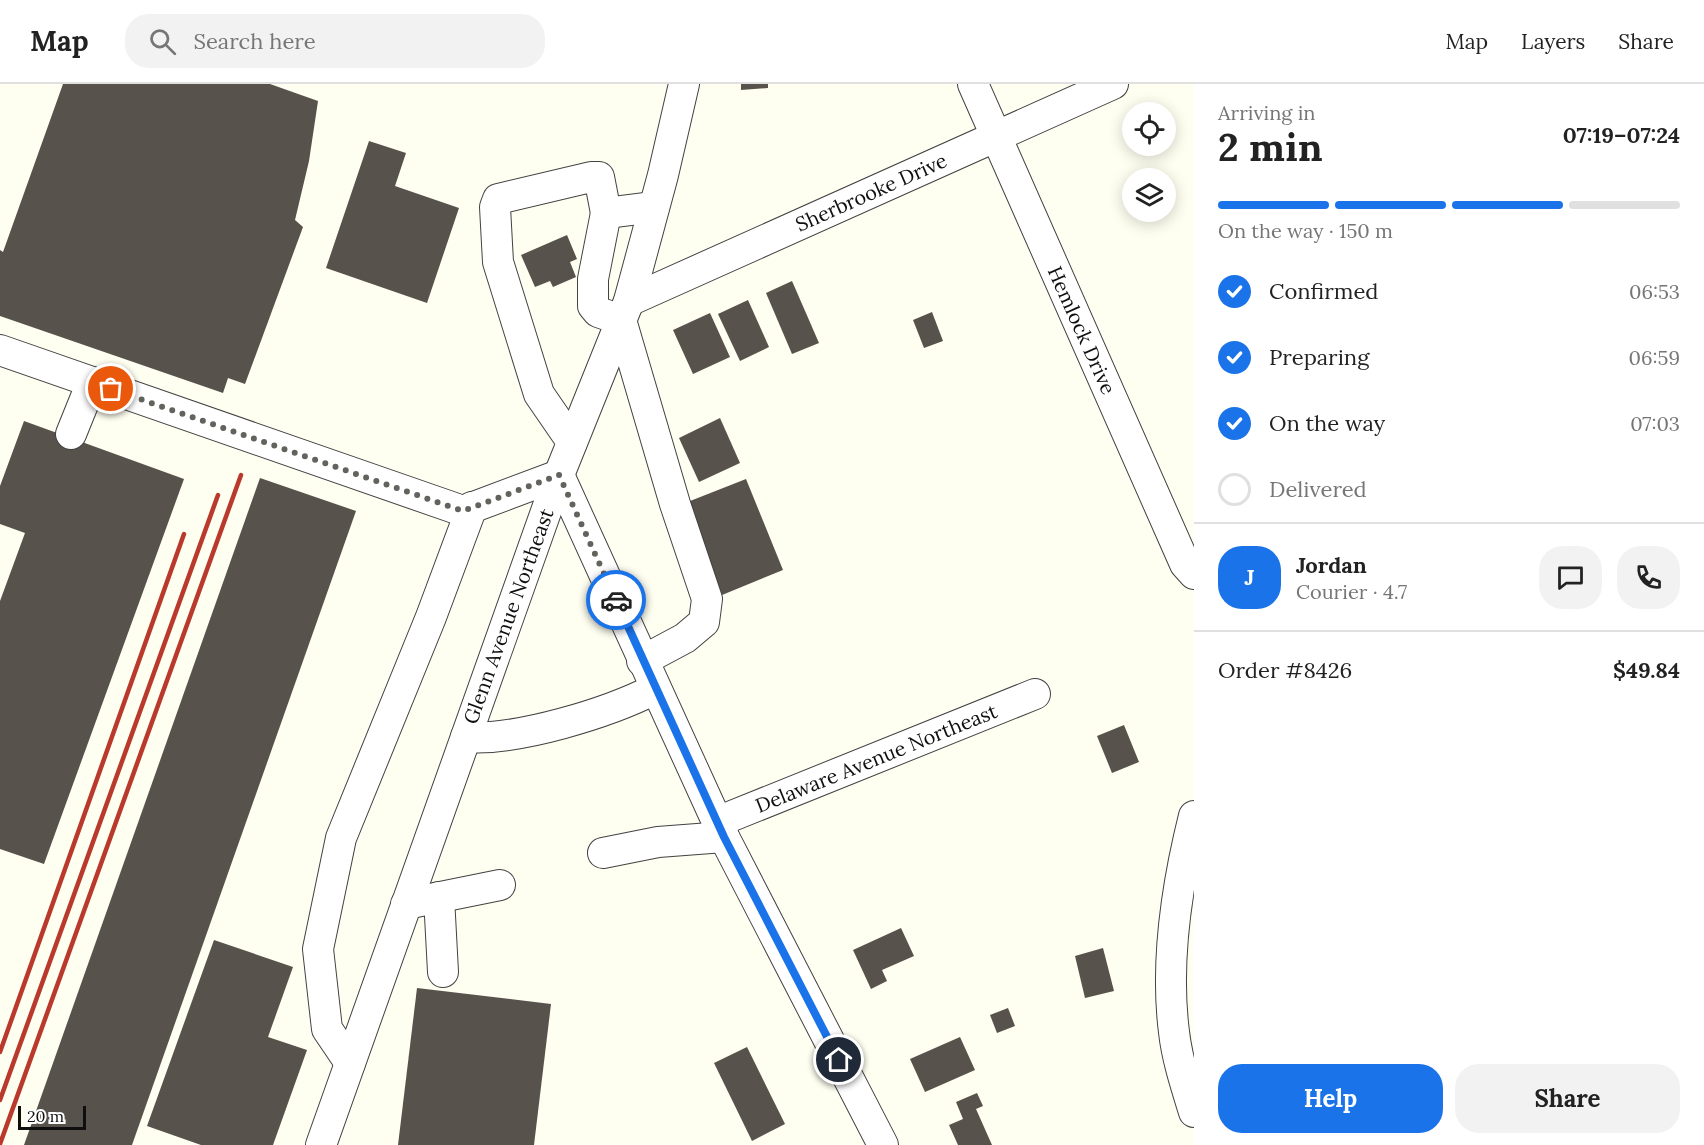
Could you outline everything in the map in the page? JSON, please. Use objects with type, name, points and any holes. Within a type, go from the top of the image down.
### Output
[{"type":"street","name":"Glenn Avenue Northeast","points":[[321,1145],[559,475],[625,310],[654,207],[684,84]]},
{"type":"street","name":"Hemlock Drive","points":[[974,84],[1185,564],[1194,574]]},
{"type":"street","name":"Sherbrooke Drive","points":[[625,310],[996,136],[1113,84]]},
{"type":"street","points":[[572,442],[539,394],[531,371],[498,262],[495,207],[498,199],[599,177],[606,213],[593,279],[593,306],[598,312],[625,310],[675,504],[707,599],[704,622],[685,638],[642,661]]},
{"type":"street","points":[[606,213],[654,207]]},
{"type":"street","points":[[0,350],[463,511],[559,475],[654,689],[720,829],[884,1145]]},
{"type":"street","points":[[71,434],[92,382]]},
{"type":"street","points":[[350,1062],[327,1029],[318,949],[341,838],[432,617],[472,507]]},
{"type":"street","points":[[466,737],[490,739],[510,735],[628,703],[654,689]]},
{"type":"street","name":"Delaware Avenue Northeast","points":[[603,854],[720,829],[1035,694]]},
{"type":"street","points":[[1194,816],[1186,848],[1174,929],[1172,991],[1173,1031],[1181,1071],[1194,1112]]},
{"type":"street","points":[[406,904],[501,885]]},
{"type":"street","points":[[439,897],[443,972]]},
{"type":"building","points":[[63,84],[270,84],[318,101],[309,161],[295,220],[303,227],[245,384],[228,378],[223,393],[0,316],[0,250],[3,252]]},
{"type":"building","points":[[741,84],[768,84],[768,88],[741,90]]},
{"type":"building","points":[[369,141],[406,153],[395,186],[459,208],[427,303],[326,268]]},
{"type":"building","points":[[567,235],[577,259],[570,262],[576,277],[553,287],[550,281],[535,287],[521,255]]},
{"type":"building","points":[[792,281],[819,343],[792,354],[766,293]]},
{"type":"building","points":[[748,300],[769,347],[740,361],[718,314]]},
{"type":"building","points":[[932,312],[943,341],[924,348],[913,320]]},
{"type":"building","points":[[710,313],[730,357],[693,374],[673,330]]},
{"type":"building","points":[[720,418],[740,463],[699,482],[679,438]]},
{"type":"building","points":[[24,421],[184,479],[44,864],[0,849],[0,601],[25,533],[0,524],[0,486]]},
{"type":"building","points":[[260,478],[356,511],[132,1145],[24,1145]]},
{"type":"building","points":[[746,479],[783,570],[722,595],[685,503]]},
{"type":"building","points":[[1124,725],[1139,762],[1112,773],[1097,736]]},
{"type":"building","points":[[901,928],[914,956],[882,970],[887,981],[871,989],[853,950]]},
{"type":"building","points":[[214,940],[293,967],[268,1037],[307,1050],[273,1145],[201,1145],[147,1126]]},
{"type":"building","points":[[1103,948],[1114,991],[1085,998],[1075,956]]},
{"type":"building","points":[[417,988],[551,1004],[534,1145],[398,1145]]},
{"type":"building","points":[[1008,1008],[1015,1026],[997,1033],[990,1015]]},
{"type":"building","points":[[960,1037],[975,1070],[925,1092],[910,1059]]},
{"type":"building","points":[[747,1047],[785,1124],[752,1141],[714,1063]]},
{"type":"building","points":[[977,1093],[983,1106],[976,1109],[992,1145],[958,1145],[949,1125],[963,1119],[956,1102]]},
{"type":"railway","points":[[0,1144],[241,475]]},
{"type":"railway","points":[[0,1100],[218,495]]},
{"type":"railway","points":[[0,1052],[184,534]]},
{"type":"way so far","points":[[111,389],[463,511],[559,475],[616,600]]},
{"type":"route","points":[[616,600],[654,689],[724,837],[839,1060]]}]
